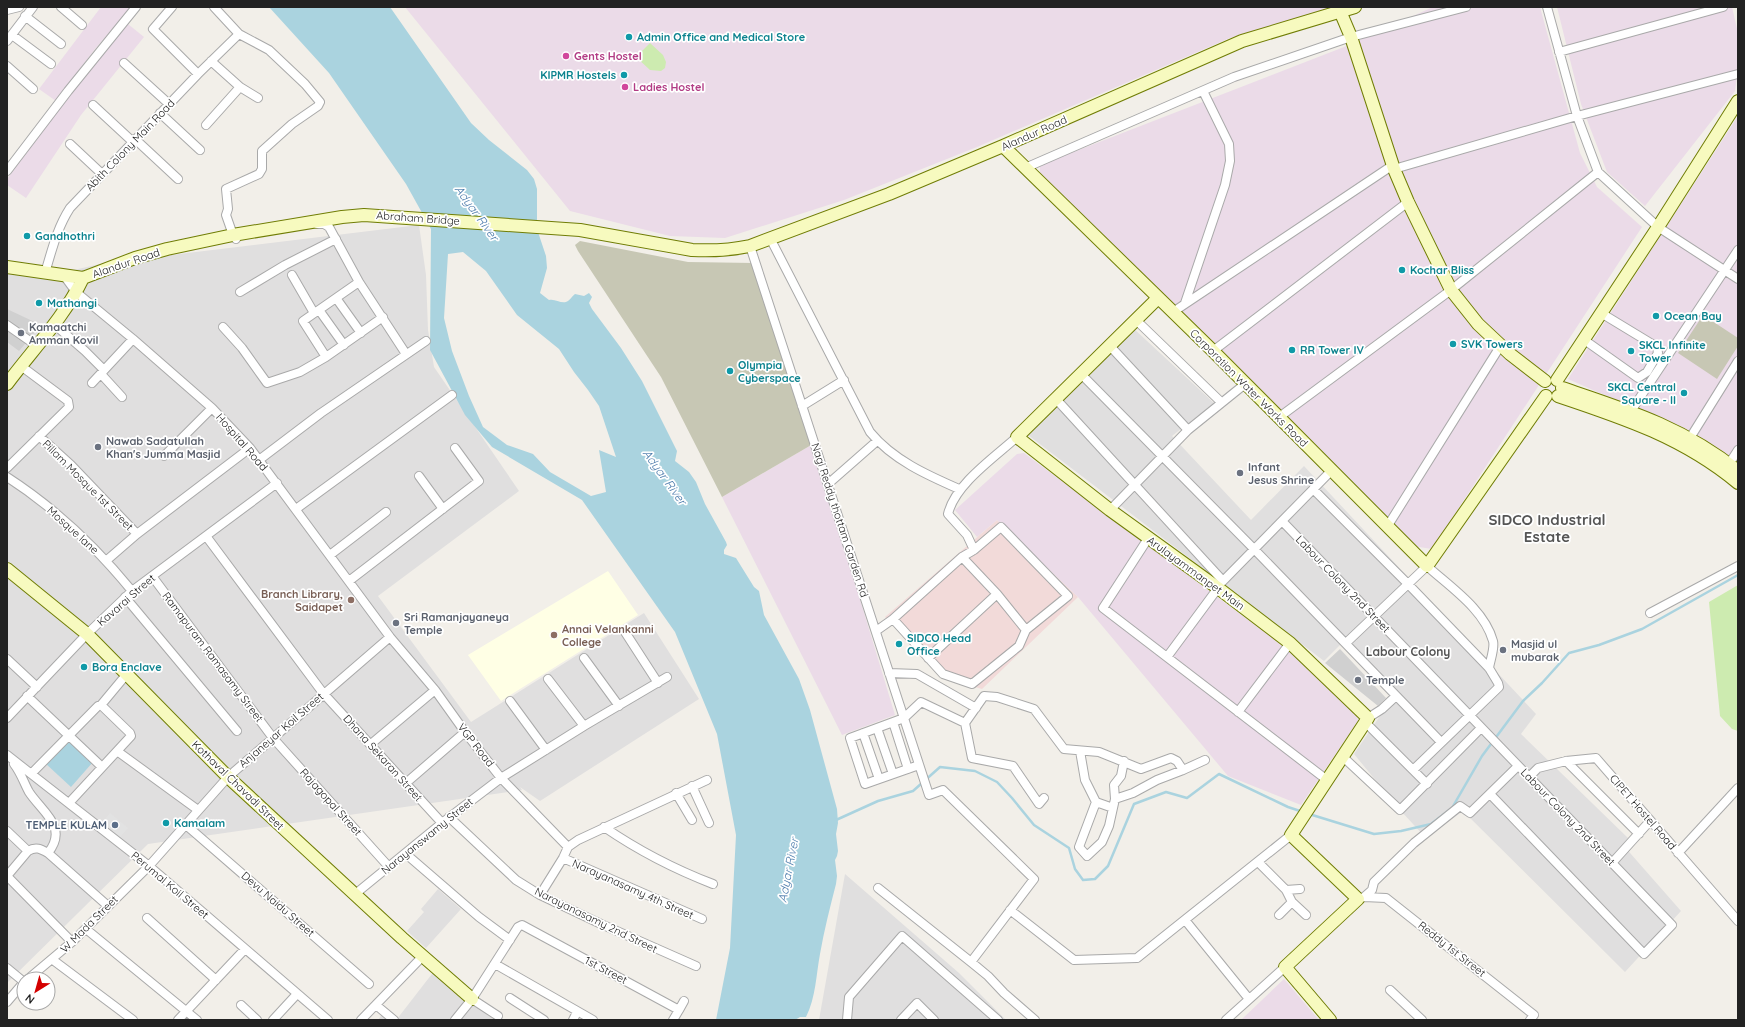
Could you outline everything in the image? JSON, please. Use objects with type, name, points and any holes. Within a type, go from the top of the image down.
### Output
[{"type":"street","points":[[7,10],[19,7]]},
{"type":"street","points":[[32,7],[9,38],[51,64]]},
{"type":"street","points":[[61,7],[82,25]]},
{"type":"street","points":[[7,171],[68,91],[136,7]]},
{"type":"street","points":[[172,7],[153,29],[198,74]]},
{"type":"street","points":[[214,7],[239,34],[269,50],[305,84],[320,102],[318,106],[292,124],[262,151],[262,170],[259,174],[226,189],[228,209],[226,215],[238,235],[237,240],[324,224],[329,227],[359,282],[406,354]]},
{"type":"street","name":"Alandur Road","points":[[710,251],[737,249],[750,246],[889,194],[1004,146],[1242,41],[1354,7]]},
{"type":"street","points":[[1025,168],[1234,77],[1351,37],[1466,7]]},
{"type":"street","points":[[1547,7],[1558,52],[1577,116],[1598,172],[1658,227],[1738,279]]},
{"type":"street","points":[[1558,52],[1723,7]]},
{"type":"street","points":[[1340,11],[1351,37],[1393,167],[1408,202],[1451,290],[1478,324],[1553,388],[1629,420],[1690,438],[1734,468],[1738,450]]},
{"type":"street","points":[[25,16],[61,44]]},
{"type":"street","name":"Abith Colony Main Road","points":[[45,273],[62,220],[70,208],[160,113],[239,34]]},
{"type":"street","points":[[212,61],[240,87],[258,98]]},
{"type":"street","points":[[124,63],[169,104]]},
{"type":"street","points":[[7,66],[33,89]]},
{"type":"street","points":[[1173,312],[1393,167],[1577,116],[1738,74]]},
{"type":"street","points":[[206,124],[240,87]]},
{"type":"street","points":[[1185,304],[1224,185],[1230,161],[1229,144],[1203,91]]},
{"type":"street","points":[[1346,644],[1427,566],[1553,388],[1738,101]]},
{"type":"street","points":[[93,105],[178,179]]},
{"type":"street","points":[[160,113],[200,150]]},
{"type":"street","points":[[70,144],[102,174]]},
{"type":"street","name":"Corporation Water Works Road","points":[[1004,146],[1213,351],[1427,566]]},
{"type":"street","points":[[1278,418],[1451,290],[1598,172]]},
{"type":"street","points":[[1213,351],[1408,202]]},
{"type":"street","name":"Abraham Bridge","points":[[238,235],[342,217],[373,215],[580,230],[672,248],[710,251]]},
{"type":"street","name":"Alandur Road","points":[[7,267],[83,278],[135,258],[167,249],[238,235]]},
{"type":"street","points":[[770,238],[870,432],[877,440],[912,467],[959,489]]},
{"type":"street","points":[[240,292],[285,265],[336,239]]},
{"type":"street","name":"Nagi Reddy thottam Garden Rd","points":[[750,246],[929,795],[943,790],[1034,879],[1010,910]]},
{"type":"street","points":[[1631,411],[1738,250]]},
{"type":"street","points":[[292,275],[317,312],[344,345]]},
{"type":"street","name":"Hospital Road","points":[[65,276],[76,292],[133,339],[212,408],[250,448],[390,637]]},
{"type":"street","points":[[7,384],[55,325],[83,278]]},
{"type":"street","points":[[326,357],[303,321],[359,282]]},
{"type":"street","points":[[336,298],[361,333]]},
{"type":"street","points":[[974,550],[967,535],[948,514],[951,503],[959,489],[1017,437],[1158,298]]},
{"type":"street","points":[[1584,340],[1638,378],[1647,372],[1658,352],[1657,347],[1601,313]]},
{"type":"street","points":[[223,327],[242,348],[267,383],[300,372],[326,357],[383,317]]},
{"type":"street","points":[[1136,320],[1221,402]]},
{"type":"street","points":[[7,325],[37,346]]},
{"type":"street","points":[[55,325],[104,370]]},
{"type":"street","points":[[92,383],[133,339]]},
{"type":"street","points":[[259,460],[316,417],[426,341]]},
{"type":"street","points":[[1387,527],[1501,345]]},
{"type":"street","points":[[1110,346],[1188,430]]},
{"type":"street","points":[[1690,438],[1738,361]]},
{"type":"street","points":[[7,468],[68,410],[70,406],[68,401],[21,366]]},
{"type":"street","points":[[104,370],[101,374],[122,397]]},
{"type":"street","points":[[1081,374],[1254,549],[1441,742]]},
{"type":"street","points":[[802,406],[844,380]]},
{"type":"street","points":[[1110,510],[1188,430],[1245,384]]},
{"type":"street","points":[[1553,388],[1631,411],[1671,433],[1710,460],[1738,483]]},
{"type":"street","points":[[296,509],[452,395]]},
{"type":"street","points":[[1056,399],[1134,484],[1220,584]]},
{"type":"street","points":[[164,456],[212,408]]},
{"type":"street","name":"Pillam Mosque 1st Street","points":[[39,436],[70,465],[137,534]]},
{"type":"street","name":"Arulayammanpet Main","points":[[1017,437],[1110,510],[1220,584],[1290,643],[1367,720]]},
{"type":"street","points":[[828,484],[877,440]]},
{"type":"street","points":[[107,560],[137,534],[250,448]]},
{"type":"street","points":[[349,581],[479,481],[455,448]]},
{"type":"street","points":[[1166,657],[1220,584],[1332,470]]},
{"type":"street","points":[[418,476],[443,509]]},
{"type":"street","name":"Mosque lane","points":[[7,477],[24,488],[51,510],[107,560],[132,591]]},
{"type":"street","name":"Kavarai Street","points":[[7,718],[87,634],[125,597],[277,483]]},
{"type":"street","points":[[1313,489],[1489,668],[1498,682],[1499,687],[1413,770]]},
{"type":"street","points":[[330,555],[386,512]]},
{"type":"street","name":"Labour Colony 2nd Street","points":[[1282,521],[1672,925],[1644,954],[1490,794]]},
{"type":"street","points":[[876,631],[893,619],[962,557],[974,550],[1001,527],[1068,596],[1026,630],[1019,646],[972,684],[943,674],[893,619]]},
{"type":"street","name":"Dhana Sekaran Street","points":[[206,536],[323,693],[442,823]]},
{"type":"street","points":[[1149,537],[1103,608],[1327,780]]},
{"type":"street","points":[[962,557],[997,594],[1026,630]]},
{"type":"street","points":[[1427,566],[1476,610],[1493,642],[1489,668]]},
{"type":"street","points":[[1650,614],[1738,566]]},
{"type":"street","name":"Kothaval Chavadi Street","points":[[7,569],[87,634],[228,777],[422,957],[472,999]]},
{"type":"street","name":"Ramapuram Ramasamy Street","points":[[152,576],[273,738]]},
{"type":"street","points":[[928,658],[997,594]]},
{"type":"street","points":[[125,597],[237,731]]},
{"type":"street","points":[[625,632],[658,683]]},
{"type":"street","name":"Anjaneyar Koil Street","points":[[149,866],[228,777],[323,693],[390,637]]},
{"type":"street","name":"VGP Road","points":[[390,637],[435,690],[465,732],[501,778],[568,847]]},
{"type":"street","points":[[1238,712],[1290,643]]},
{"type":"street","points":[[584,658],[619,706]]},
{"type":"street","points":[[7,659],[37,686]]},
{"type":"street","points":[[889,673],[917,674],[976,708]]},
{"type":"street","points":[[31,774],[98,706],[101,705],[126,675]]},
{"type":"street","name":"Narayanswamy Street","points":[[354,895],[406,854],[449,817],[501,778],[584,726],[666,678]]},
{"type":"street","points":[[548,679],[584,726]]},
{"type":"street","points":[[371,744],[435,690]]},
{"type":"street","points":[[27,696],[102,766]]},
{"type":"street","points":[[1044,798],[1040,804],[1013,766],[972,758],[965,723],[984,696],[997,697],[1034,709],[1064,749],[1099,752],[1141,769],[1170,758],[1177,761],[1183,770]]},
{"type":"street","points":[[972,962],[1010,910],[1074,960],[1137,958],[1291,835],[1367,720],[1396,696]]},
{"type":"street","points":[[510,701],[546,750]]},
{"type":"street","points":[[919,765],[865,784],[850,738],[904,718],[921,702],[965,723]]},
{"type":"street","points":[[68,803],[129,738],[130,733],[101,705]]},
{"type":"street","points":[[1367,720],[1427,784]]},
{"type":"street","points":[[893,722],[908,769]]},
{"type":"street","points":[[878,728],[893,774]]},
{"type":"street","points":[[1342,756],[1400,810],[1481,728]]},
{"type":"street","points":[[406,783],[465,732]]},
{"type":"street","points":[[863,733],[878,779]]},
{"type":"street","name":"Rajagopal Street","points":[[273,738],[389,867]]},
{"type":"street","points":[[1080,750],[1085,780],[1096,802],[1113,808]]},
{"type":"street","points":[[117,751],[198,810]]},
{"type":"street","points":[[8,756],[22,775],[29,792],[41,806],[55,828],[57,837],[48,853]]},
{"type":"street","name":"Perumal Koil Street","points":[[8,756],[149,866],[328,1020]]},
{"type":"street","name":"CIPET Hostel Road","points":[[1529,777],[1538,768],[1566,761],[1596,758],[1738,921]]},
{"type":"street","points":[[1115,799],[1133,793],[1157,780],[1205,760]]},
{"type":"street","points":[[1566,761],[1639,834]]},
{"type":"street","points":[[1096,802],[1079,847],[1087,856],[1102,842],[1109,826],[1115,799],[1114,785],[1121,776],[1124,762]]},
{"type":"street","points":[[1226,1020],[1361,898],[1372,890],[1374,882],[1414,843],[1460,806],[1462,806],[1467,813],[1470,813],[1518,766]]},
{"type":"street","points":[[540,895],[563,858],[568,847],[578,840],[676,793],[707,780]]},
{"type":"street","points":[[692,786],[709,823]]},
{"type":"street","points":[[1678,853],[1738,788]]},
{"type":"street","points":[[676,793],[692,820]]},
{"type":"street","name":"Narayanasamy 2nd Street","points":[[449,817],[516,880],[540,895],[696,966]]},
{"type":"street","points":[[1612,863],[1650,821]]},
{"type":"street","name":"Devu Naidu Street","points":[[186,825],[369,984]]},
{"type":"street","points":[[604,827],[635,847],[676,870],[713,884]]},
{"type":"street","points":[[7,831],[28,851]]},
{"type":"street","points":[[1291,835],[1361,898]]},
{"type":"street","points":[[72,942],[7,876],[28,851],[33,848],[38,848],[48,853],[108,906]]},
{"type":"street","points":[[406,854],[479,917],[510,940],[472,999],[455,1020]]},
{"type":"street","name":"Narayanasamy 4th Street","points":[[563,858],[702,919]]},
{"type":"street","points":[[1258,862],[1286,890],[1292,902],[1306,915]]},
{"type":"street","name":"W Mada Street","points":[[39,971],[53,960],[86,929],[149,866]]},
{"type":"street","points":[[878,888],[972,962],[988,976],[1004,994],[1035,1020]]},
{"type":"street","points":[[1286,890],[1300,889]]},
{"type":"street","name":"Reddy 1st Street","points":[[1361,898],[1386,898],[1534,1015],[1530,1020]]},
{"type":"street","points":[[1279,915],[1292,902]]},
{"type":"street","points":[[147,918],[216,980]]},
{"type":"street","points":[[1185,920],[1249,999]]},
{"type":"street","name":"1st Street","points":[[510,940],[518,927],[522,925],[679,1010]]},
{"type":"street","points":[[86,929],[197,1020]]},
{"type":"street","points":[[846,1020],[849,997],[902,936],[998,1020]]},
{"type":"street","points":[[178,1020],[245,949]]},
{"type":"street","points":[[361,1020],[422,957]]},
{"type":"street","points":[[53,960],[133,1020]]},
{"type":"street","points":[[495,964],[592,1020]]},
{"type":"street","points":[[1284,967],[1330,1020]]},
{"type":"street","points":[[7,968],[16,975]]},
{"type":"street","points":[[1390,990],[1422,1020]]},
{"type":"street","points":[[7,1002],[16,991]]},
{"type":"street","points":[[273,1020],[297,994]]},
{"type":"street","points":[[510,998],[544,1020]]},
{"type":"street","points":[[472,999],[498,1016]]},
{"type":"street","points":[[673,1020],[684,1001]]},
{"type":"street","points":[[901,1020],[917,1003],[934,1020]]},
{"type":"street","points":[[241,1005],[257,1020]]},
{"type":"street","points":[[376,1006],[394,1020]]},
{"type":"street","points":[[573,1020],[577,1012]]},
{"type":"shaded area","points":[[101,7],[131,7],[95,49],[56,101],[39,89]]},
{"type":"shaded area","points":[[405,7],[1335,7],[1230,38],[977,147],[844,200],[725,238],[670,236],[570,211]]},
{"type":"shaded area","points":[[1433,7],[1540,7],[1580,153],[1597,187],[1642,227],[1432,549],[1413,546],[1040,177],[1040,165],[1344,47]]},
{"type":"shaded area","points":[[1557,7],[1732,7],[1738,33],[1738,69],[1735,91],[1645,206],[1607,172],[1581,104]]},
{"type":"shaded area","points":[[128,24],[144,37],[81,115],[26,198],[7,185],[7,179],[88,71]]},
{"type":"shaded area","points":[[1738,116],[1738,462],[1700,437],[1568,379]]},
{"type":"shaded area","points":[[419,225],[426,275],[428,330],[434,367],[519,491],[378,596],[471,722],[644,613],[699,699],[540,801],[520,787],[522,790],[148,844],[19,971],[16,971],[16,974],[7,983],[7,263],[69,271],[105,263]]},
{"type":"shaded area","points":[[580,241],[688,262],[754,263],[813,444],[722,497],[661,377],[578,251],[575,245]]},
{"type":"shaded area","name":"Kamaatchi Amman Kovil","points":[[7,309],[41,325],[19,351],[7,342]]},
{"type":"shaded area","points":[[1703,315],[1738,338],[1738,346],[1717,379],[1678,353]]},
{"type":"shaded area","points":[[1133,328],[1214,403],[1172,436],[1251,520],[1304,466],[1536,714],[1521,734],[1628,838],[1623,845],[1681,911],[1625,972],[1463,811],[1426,838],[1400,810],[1354,754],[1395,694],[1344,641],[1324,661],[1028,435]]},
{"type":"shaded area","points":[[813,444],[895,715],[842,735],[722,497]]},
{"type":"shaded area","points":[[1024,453],[1356,702],[1358,721],[1301,805],[1228,776],[1078,597],[997,520],[977,537],[955,510],[1017,454]]},
{"type":"shaded area","points":[[997,520],[1078,597],[982,689],[944,678],[885,617]]},
{"type":"shaded area","name":"Annai Velankanni College","points":[[608,571],[638,615],[501,701],[468,655]]},
{"type":"shaded area","name":"Temple","points":[[1340,649],[1386,698],[1378,706],[1325,663]]},
{"type":"shaded area","name":"TEMPLE KULAM","points":[[110,813],[128,828],[120,837],[102,823]]},
{"type":"shaded area","points":[[845,874],[959,973],[1006,1020],[819,1020]]},
{"type":"shaded area","points":[[438,889],[461,909],[426,948],[407,931],[424,912],[421,909]]},
{"type":"shaded area","points":[[435,970],[494,1020],[378,1020],[385,1010],[397,1019]]},
{"type":"shaded area","points":[[1284,979],[1319,1020],[1241,1020]]},
{"type":"green space","points":[[650,43],[663,55],[666,62],[665,68],[661,71],[650,70],[636,57]]},
{"type":"green space","points":[[1738,585],[1738,731],[1732,729],[1720,716],[1709,602]]},
{"type":"water","name":"Adyar River","points":[[269,7],[390,7],[471,123],[489,140],[527,170],[534,179],[537,189],[537,229],[546,256],[547,268],[540,293],[549,300],[563,302],[568,301],[575,294],[584,296],[589,293],[592,297],[589,303],[592,309],[621,348],[642,381],[677,451],[675,461],[689,472],[696,482],[705,504],[726,542],[727,545],[724,550],[724,554],[736,558],[754,587],[759,591],[764,615],[799,679],[810,710],[837,809],[838,823],[836,834],[838,851],[835,860],[837,876],[836,884],[823,937],[814,994],[806,1017],[800,1017],[795,1020],[716,1020],[730,948],[736,835],[717,734],[675,632],[582,500],[492,447],[465,415],[430,350],[431,229],[406,184],[329,73]],"holes":[[[463,252],[486,271],[517,315],[559,349],[599,406],[616,457],[599,450],[606,492],[591,496],[550,472],[533,454],[507,445],[483,427],[469,396],[452,351],[444,318],[448,254]]]},
{"type":"water","points":[[68,738],[93,762],[71,787],[45,763]]},
{"type":"waterway","points":[[1309,814],[1374,834],[1401,831],[1431,824],[1452,808],[1482,756],[1523,701],[1542,683],[1569,653],[1599,645],[1642,629],[1738,575]]},
{"type":"waterway","points":[[836,820],[878,801],[913,791],[940,767],[975,771],[997,782],[1034,825],[1069,848],[1075,869],[1083,880],[1095,879],[1108,866],[1134,804],[1166,792],[1187,798],[1219,774],[1288,807],[1303,812]]},
{"type":"place","name":"Admin Office and Medical Store","points":[[629,37]]},
{"type":"place","name":"Gents Hostel","points":[[566,56]]},
{"type":"place","name":"KIPMR Hostels","points":[[624,75]]},
{"type":"place","name":"Ladies Hostel","points":[[625,87]]},
{"type":"place","name":"Gandhothri","points":[[27,236]]},
{"type":"place","name":"Kochar Bliss","points":[[1402,270]]},
{"type":"place","name":"Mathangi","points":[[39,303]]},
{"type":"place","name":"Ocean Bay","points":[[1656,316]]},
{"type":"place","name":"Kamaatchi Amman Kovil","points":[[21,333]]},
{"type":"place","name":"SVK Towers","points":[[1453,344]]},
{"type":"place","name":"RR Tower IV","points":[[1292,350]]},
{"type":"place","name":"SKCL Infinite Tower","points":[[1631,351]]},
{"type":"place","name":"Olympia Cyberspace","points":[[730,371]]},
{"type":"place","name":"SKCL Central Square - II","points":[[1684,393]]},
{"type":"place","name":"Nawab Sadatullah Khan's Jumma Masjid","points":[[98,447]]},
{"type":"place","name":"Infant Jesus Shrine","points":[[1240,473]]},
{"type":"place","name":"Branch Library, Saidapet","points":[[351,600]]},
{"type":"place","name":"Sri Ramanjayaneya Temple","points":[[396,623]]},
{"type":"place","name":"Annai Velankanni College","points":[[554,635]]},
{"type":"place","name":"SIDCO Head Office","points":[[899,644]]},
{"type":"place","name":"Masjid ul mubarak","points":[[1503,650]]},
{"type":"place","name":"Bora Enclave","points":[[84,667]]},
{"type":"place","name":"Temple","points":[[1358,680]]},
{"type":"place","name":"Kamalam","points":[[166,823]]},
{"type":"place","name":"TEMPLE KULAM","points":[[115,825]]},
{"type":"district","name":"SIDCO Industrial Estate","points":[[1547,528]]},
{"type":"district","name":"Labour Colony","points":[[1408,651]]}]
